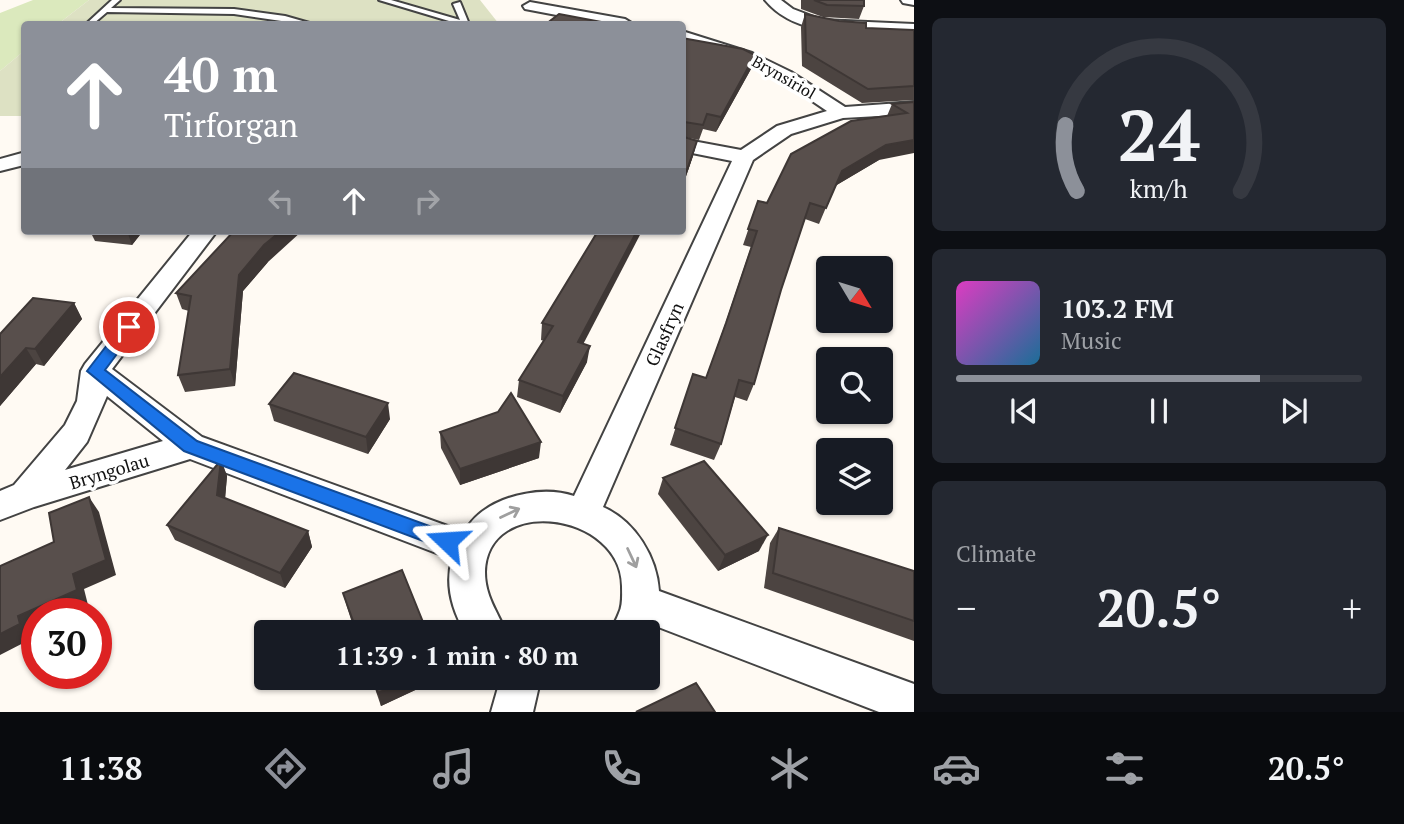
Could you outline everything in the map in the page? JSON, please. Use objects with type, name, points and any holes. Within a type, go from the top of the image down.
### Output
[{"type":"street","points":[[772,0],[796,19],[824,26],[914,29]]},
{"type":"street","points":[[908,0],[914,1]]},
{"type":"street","points":[[530,6],[609,21]]},
{"type":"street","name":"Brynsiriol","points":[[686,37],[726,47],[761,61],[798,82],[841,113]]},
{"type":"street","points":[[686,146],[744,157],[784,130],[841,113],[914,108]]},
{"type":"street","name":"Glasfryn","points":[[584,512],[744,157]]},
{"type":"street","points":[[0,165],[21,159]]},
{"type":"street","points":[[202,235],[95,371],[191,446],[473,551]]},
{"type":"street","name":"Bryngolau","points":[[13,501],[76,433],[92,401],[95,371]]},
{"type":"street","name":"Bryngolau","points":[[13,501],[191,446]]},
{"type":"street","points":[[480,620],[471,605],[467,566],[476,541],[494,521],[517,509],[544,504],[584,512],[608,527],[628,548],[639,574],[635,617],[914,705]]},
{"type":"street","points":[[512,712],[518,690]]},
{"type":"lane","points":[[92,21],[116,0]]},
{"type":"lane","points":[[383,0],[455,21]]},
{"type":"lane","points":[[457,4],[464,21]]},
{"type":"lane","points":[[105,10],[237,13],[297,21]]},
{"type":"green space","points":[[33,0],[89,0],[62,21],[21,21],[21,54],[0,71],[0,13]]},
{"type":"green space","points":[[89,0],[480,0],[497,21],[62,21]]},
{"type":"green space","points":[[21,54],[21,116],[0,116],[0,71]]},
{"type":"building","points":[[814,0],[864,0],[864,6],[827,5]]},
{"type":"building","points":[[559,14],[596,21],[550,21]]},
{"type":"building","points":[[805,14],[866,23],[866,28],[914,30],[914,86],[868,89],[806,52]]},
{"type":"building","points":[[686,39],[743,49],[755,55],[721,117],[707,114],[703,125],[686,122]]},
{"type":"building","points":[[914,102],[914,140],[886,145],[842,171],[826,208],[810,203],[754,384],[739,380],[721,444],[675,428],[693,374],[706,378],[757,231],[748,229],[758,201],[767,203],[791,154],[851,121],[907,113],[892,104]]},
{"type":"building","points":[[686,138],[697,141],[686,171]]},
{"type":"building","points":[[230,235],[276,235],[239,275],[230,369],[178,375],[191,296],[176,293]]},
{"type":"building","points":[[596,235],[635,235],[578,342],[590,346],[563,396],[519,380],[553,326],[542,323]]},
{"type":"building","points":[[33,298],[74,303],[35,349],[26,348],[0,377],[0,334]]},
{"type":"building","points":[[294,373],[388,403],[366,437],[269,404]]},
{"type":"building","points":[[511,393],[541,442],[460,469],[440,432],[498,412]]},
{"type":"building","points":[[221,460],[217,495],[308,531],[280,573],[167,525]]},
{"type":"building","points":[[704,461],[768,535],[725,555],[663,478]]},
{"type":"building","points":[[89,497],[106,560],[73,574],[77,590],[59,598],[21,598],[21,615],[18,616],[20,624],[0,634],[0,566],[54,542],[49,513]]},
{"type":"building","points":[[779,528],[914,571],[914,621],[773,573]]},
{"type":"building","points":[[402,570],[422,620],[353,620],[343,593]]},
{"type":"building","points":[[696,683],[715,712],[636,712]]},
{"type":"route","points":[[129,327],[95,371],[191,446],[447,541]]}]
